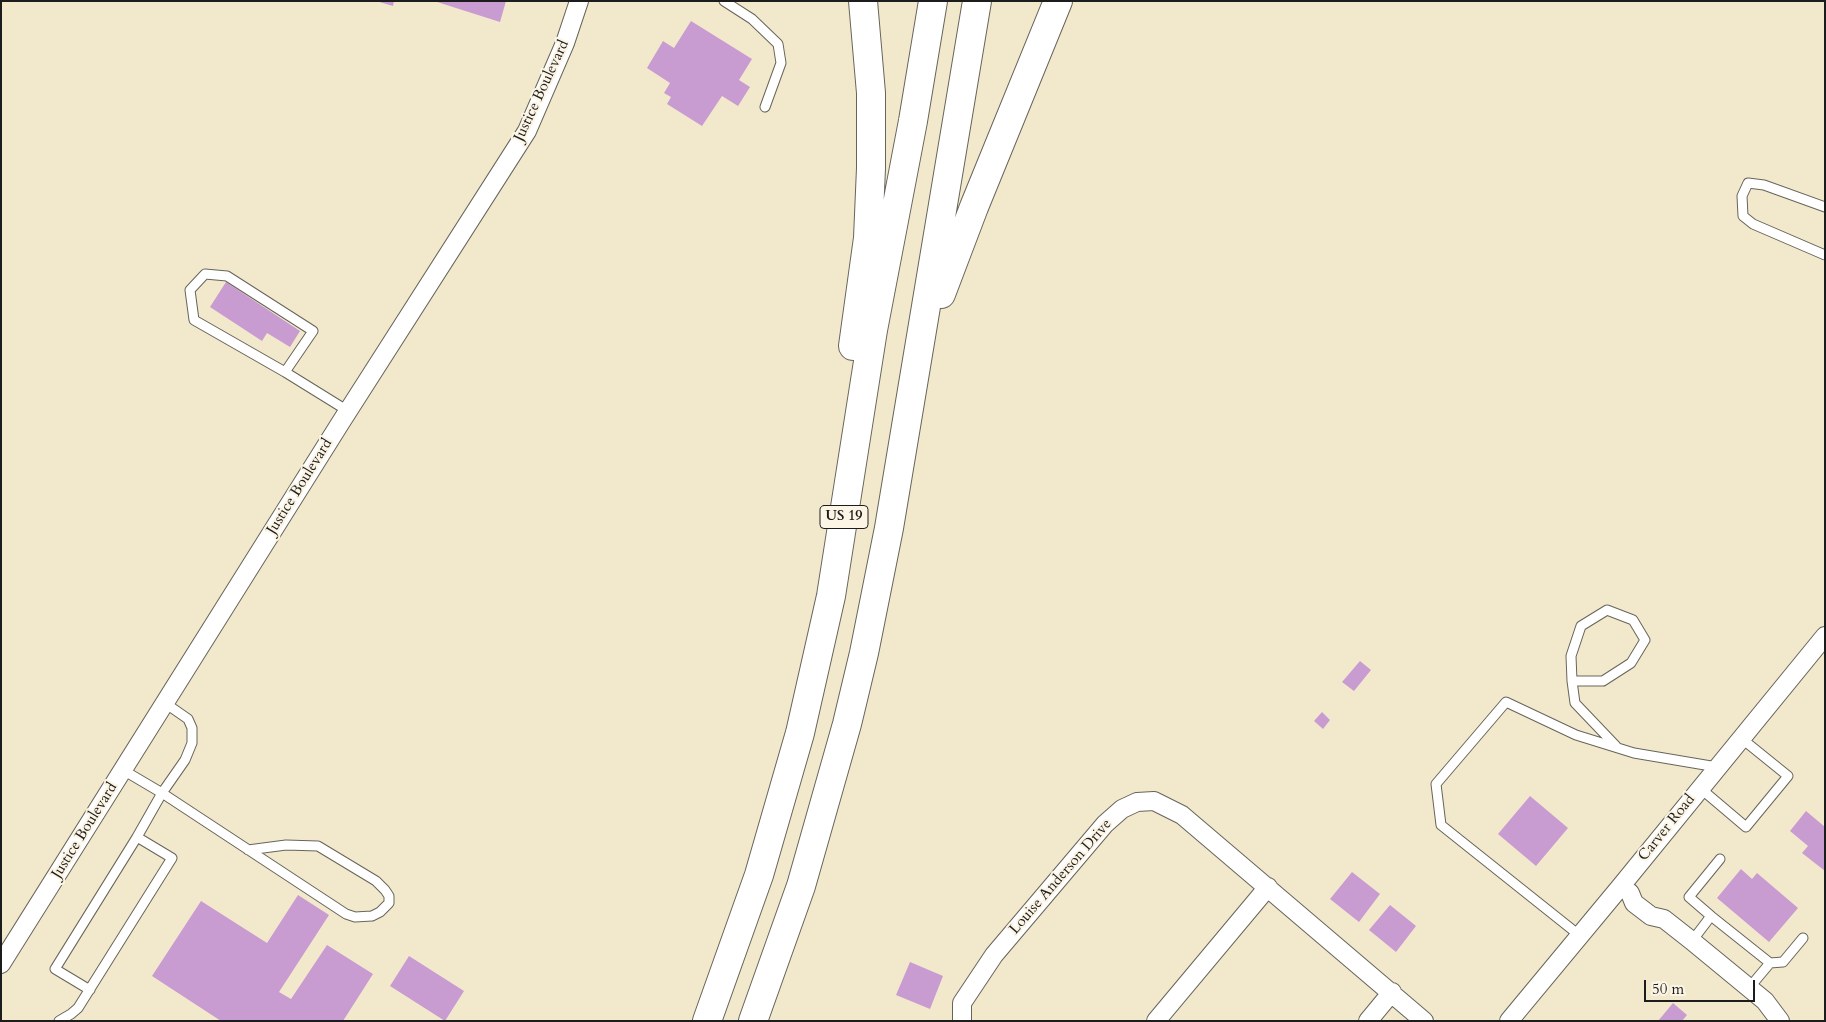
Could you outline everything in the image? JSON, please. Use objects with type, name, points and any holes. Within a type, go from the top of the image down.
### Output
[{"type":"highway","points":[[831,596],[838,447],[868,238],[871,168],[871,93],[863,1]]},
{"type":"highway","name":"US 19","points":[[707,1021],[759,875],[795,752],[831,596],[873,330],[913,121],[933,1]]},
{"type":"highway","name":"US 19","points":[[753,1021],[800,886],[847,724],[864,653],[889,528],[977,1]]},
{"type":"highway","points":[[918,356],[968,223],[1058,1]]},
{"type":"street","name":"Justice Boulevard","points":[[1,964],[527,131],[565,43],[579,1]]},
{"type":"street","name":"Carver Road","points":[[1509,1021],[1579,935],[1626,889],[1700,788],[1825,636]]},
{"type":"street","name":"Louise Anderson Drive","points":[[962,1021],[962,1003],[994,955],[1105,824],[1122,809],[1136,802],[1154,801],[1182,815],[1424,1021]]},
{"type":"street","points":[[1156,1021],[1268,887]]},
{"type":"street","points":[[1626,889],[1634,903],[1651,916],[1664,919],[1692,941],[1765,1002],[1780,1021]]},
{"type":"street","points":[[1368,1021],[1392,992]]},
{"type":"lane","points":[[724,1],[752,19],[778,44],[781,63],[765,107]]},
{"type":"lane","points":[[1825,207],[1764,185],[1748,183],[1742,196],[1743,216],[1753,224],[1825,255]]},
{"type":"lane","points":[[285,372],[313,331],[227,276],[205,274],[190,290],[194,320],[285,372],[348,412]]},
{"type":"lane","points":[[1572,681],[1603,681],[1631,663],[1645,640],[1633,620],[1607,610],[1581,626],[1571,656],[1572,681],[1575,703],[1618,748]]},
{"type":"lane","points":[[1579,935],[1441,825],[1436,784],[1506,702],[1576,734],[1634,753],[1717,767]]},
{"type":"lane","points":[[90,990],[55,969],[162,793],[185,760],[192,743],[192,728],[188,719],[165,704]]},
{"type":"lane","points":[[1700,788],[1746,827],[1788,776],[1741,738]]},
{"type":"lane","points":[[123,770],[162,793],[248,850],[346,914],[355,917],[372,916],[380,912],[389,903],[385,890],[376,881],[318,846],[286,846],[248,850]]},
{"type":"lane","points":[[59,1021],[75,1012],[172,858],[137,836]]},
{"type":"lane","points":[[1720,859],[1689,898],[1770,963],[1783,962],[1803,938]]},
{"type":"lane","points":[[1692,941],[1711,916]]},
{"type":"lane","points":[[1749,988],[1770,963]]},
{"type":"building","points":[[376,1],[394,1],[393,6]]},
{"type":"building","points":[[434,1],[506,1],[500,22]]},
{"type":"building","points":[[691,21],[752,59],[739,80],[750,87],[738,106],[722,96],[702,126],[667,104],[671,97],[664,93],[670,83],[647,68],[663,41],[674,48]]},
{"type":"building","points":[[226,282],[300,331],[290,347],[267,333],[262,341],[210,307]]},
{"type":"building","points":[[1360,661],[1371,670],[1354,691],[1342,682]]},
{"type":"building","points":[[1322,712],[1330,720],[1323,729],[1314,721]]},
{"type":"building","points":[[1530,796],[1568,828],[1536,866],[1498,834]]},
{"type":"building","points":[[1806,811],[1825,827],[1825,871],[1802,853],[1808,846],[1790,831]]},
{"type":"building","points":[[1741,869],[1752,879],[1757,873],[1798,908],[1769,942],[1717,898]]},
{"type":"building","points":[[1352,872],[1380,894],[1359,922],[1330,899]]},
{"type":"building","points":[[298,895],[329,915],[279,992],[291,999],[327,945],[373,974],[343,1021],[221,1021],[152,976],[201,901],[267,943]]},
{"type":"building","points":[[1390,905],[1416,926],[1396,952],[1369,930]]},
{"type":"building","points":[[409,956],[464,991],[445,1021],[390,986]]},
{"type":"building","points":[[910,962],[943,976],[930,1009],[896,995]]},
{"type":"building","points":[[1673,1003],[1687,1015],[1682,1021],[1658,1021]]}]
